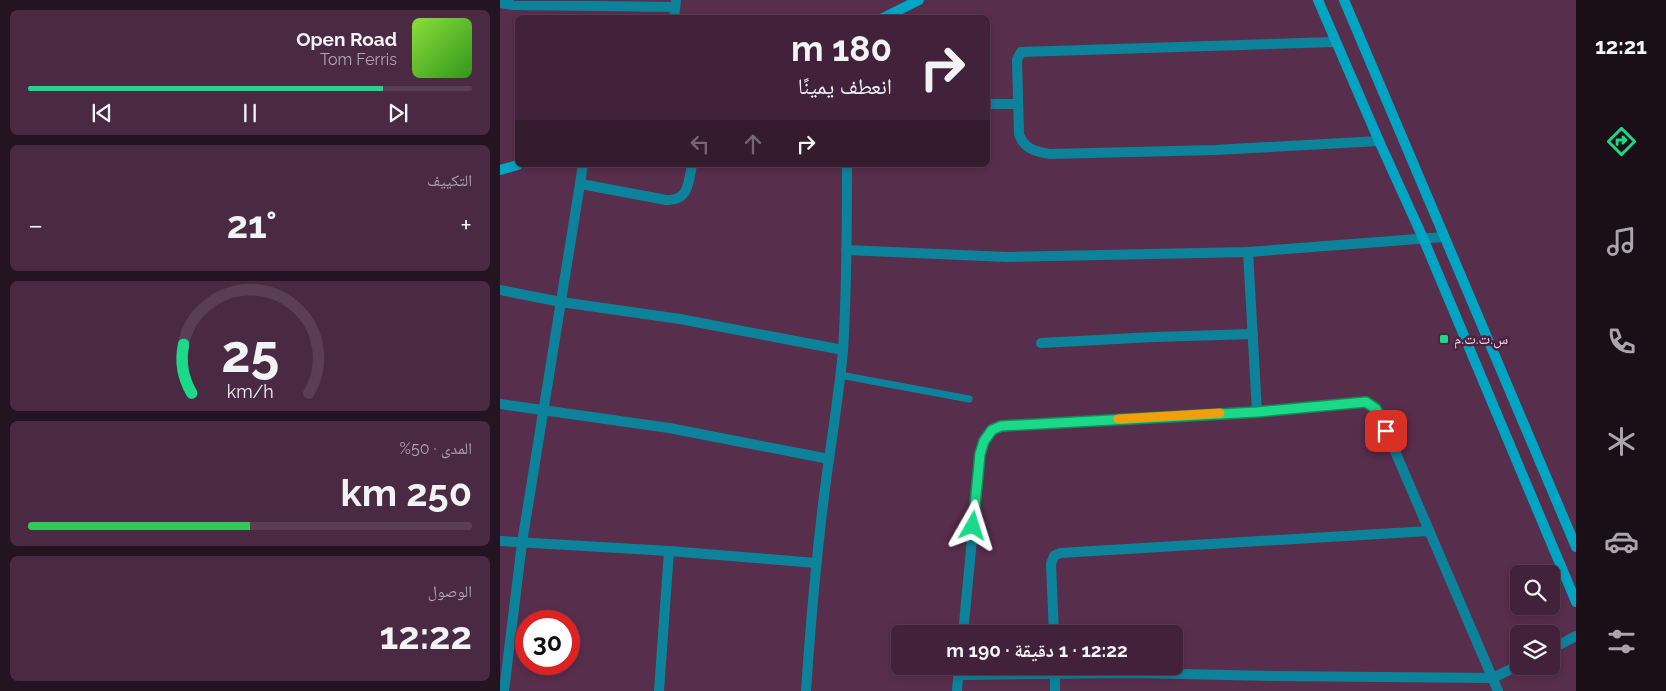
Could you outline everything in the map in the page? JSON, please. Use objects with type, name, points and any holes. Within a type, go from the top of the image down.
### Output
[{"type":"street","points":[[889,15],[919,0]]},
{"type":"street","points":[[1318,0],[1423,238],[1576,602]]},
{"type":"street","points":[[1344,0],[1576,547]]},
{"type":"street","points":[[500,3],[513,5],[676,3]]},
{"type":"street","points":[[1335,42],[1026,51],[1019,53],[1017,60],[1019,134],[1022,141],[1030,149],[1050,154],[1215,150],[1379,141]]},
{"type":"street","points":[[990,104],[1017,104]]},
{"type":"street","points":[[500,170],[515,165]]},
{"type":"street","points":[[504,691],[504,659],[583,167]]},
{"type":"street","points":[[581,184],[666,200],[676,200],[682,197],[686,191],[692,167]]},
{"type":"street","points":[[806,691],[816,563],[838,404],[843,350],[847,167]]},
{"type":"street","points":[[846,250],[1007,257],[1248,252],[1444,237]]},
{"type":"street","points":[[1248,252],[1257,412]]},
{"type":"street","points":[[500,290],[561,302],[680,319],[843,350]]},
{"type":"street","points":[[1041,343],[1253,334]]},
{"type":"street","points":[[963,625],[980,454],[984,441],[992,430],[1007,426],[1257,412],[1366,402],[1379,414],[1498,691]]},
{"type":"street","points":[[500,404],[669,428],[829,459]]},
{"type":"street","points":[[1054,625],[1052,564],[1053,558],[1057,554],[1429,531]]},
{"type":"street","points":[[500,541],[669,551],[816,563]]},
{"type":"street","points":[[659,691],[669,551]]},
{"type":"street","points":[[1560,644],[1576,636]]},
{"type":"street","points":[[1183,674],[1493,678],[1510,670]]},
{"type":"street","points":[[957,691],[959,675]]},
{"type":"street","points":[[1055,675],[1055,691]]},
{"type":"lane","points":[[840,375],[970,399]]},
{"type":"slow traffic","points":[[1118,419],[1220,413]]},
{"type":"place","name":"س.ت.ت.م","points":[[1444,339]]},
{"type":"route","points":[[973,526],[980,454],[988,434],[1001,426],[1257,412],[1366,402],[1376,409],[1386,431]]}]
